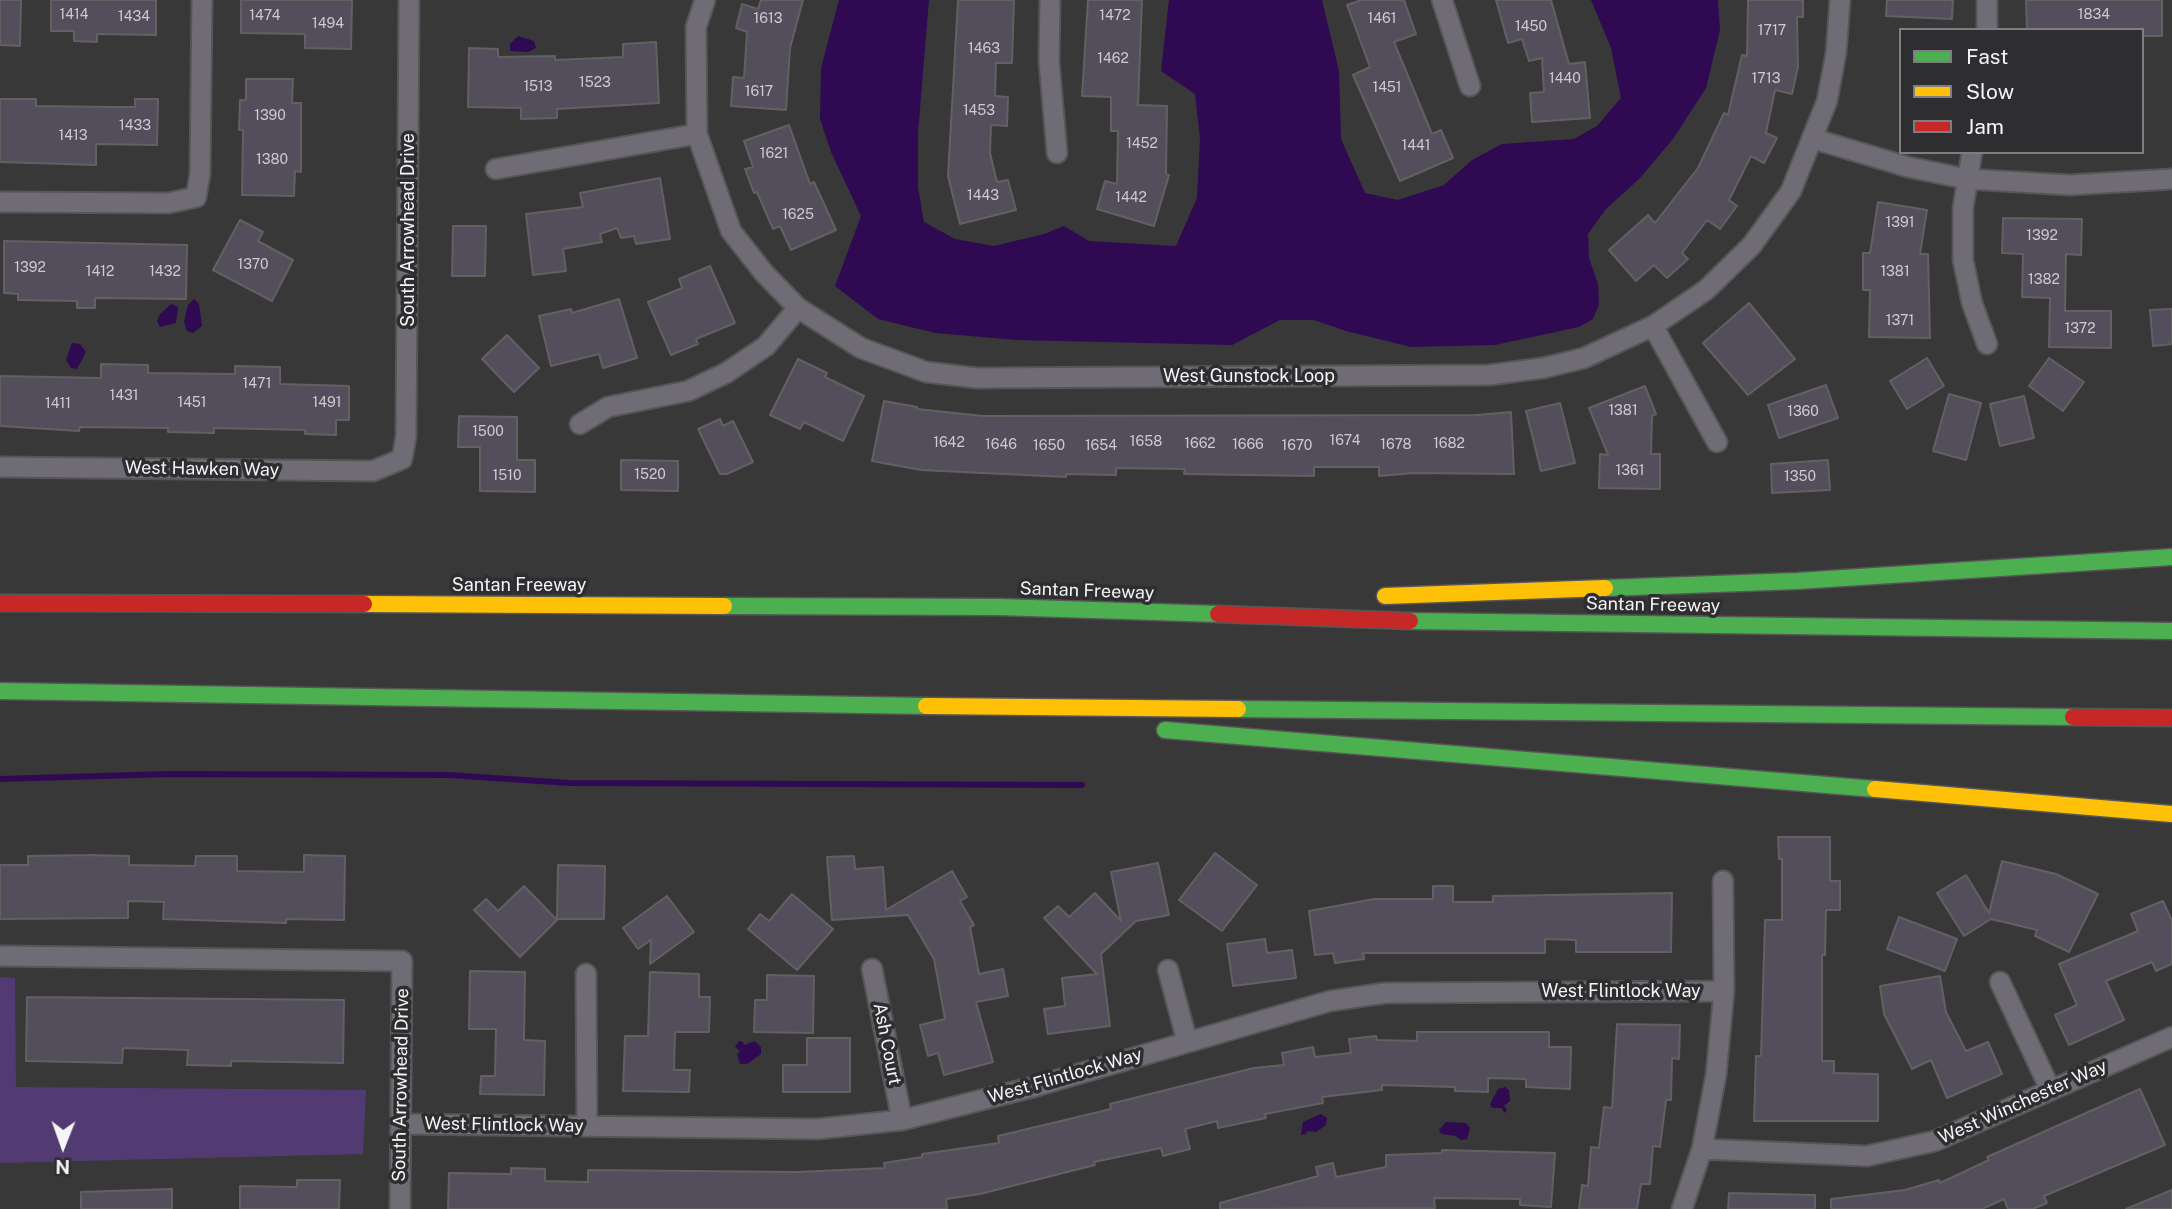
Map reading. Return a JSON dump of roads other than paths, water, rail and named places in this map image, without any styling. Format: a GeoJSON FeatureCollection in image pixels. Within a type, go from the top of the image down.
{"type":"FeatureCollection","features":[{"type":"Feature","properties":{"kind":"highway"},"geometry":{"type":"LineString","coordinates":[[1368,597],[1797,581],[2172,557]]}},
{"type":"Feature","properties":{"kind":"highway"},"geometry":{"type":"LineString","coordinates":[[999,607],[1272,600]]}},
{"type":"Feature","properties":{"kind":"highway","name":"Santan Freeway"},"geometry":{"type":"LineString","coordinates":[[0,603],[999,607],[1419,621],[2172,631]]}},
{"type":"Feature","properties":{"kind":"highway"},"geometry":{"type":"LineString","coordinates":[[0,691],[910,706],[2172,718]]}},
{"type":"Feature","properties":{"kind":"highway"},"geometry":{"type":"LineString","coordinates":[[910,706],[1111,725]]}},
{"type":"Feature","properties":{"kind":"highway"},"geometry":{"type":"LineString","coordinates":[[1151,729],[2172,814]]}},
{"type":"Feature","properties":{"kind":"street"},"geometry":{"type":"LineString","coordinates":[[0,202],[169,203],[196,197],[200,174],[202,0]]}},
{"type":"Feature","properties":{"kind":"street","name":"South Arrowhead Drive"},"geometry":{"type":"LineString","coordinates":[[402,459],[406,436],[409,0]]}},
{"type":"Feature","properties":{"kind":"street","name":"West Gunstock Loop"},"geometry":{"type":"LineString","coordinates":[[705,0],[696,27],[697,134],[731,230],[764,273],[798,308],[861,348],[926,372],[977,378],[1489,375],[1543,368],[1584,358],[1653,326],[1706,290],[1752,245],[1791,191],[1827,101],[1836,53],[1840,0]]}},
{"type":"Feature","properties":{"kind":"street"},"geometry":{"type":"LineString","coordinates":[[1050,0],[1049,61],[1057,153]]}},
{"type":"Feature","properties":{"kind":"street"},"geometry":{"type":"LineString","coordinates":[[1442,0],[1470,86]]}},
{"type":"Feature","properties":{"kind":"street"},"geometry":{"type":"LineString","coordinates":[[1987,0],[1987,28]]}},
{"type":"Feature","properties":{"kind":"street"},"geometry":{"type":"LineString","coordinates":[[496,169],[697,134]]}},
{"type":"Feature","properties":{"kind":"street"},"geometry":{"type":"LineString","coordinates":[[1814,139],[1908,167],[1967,179],[2070,185],[2172,179]]}},
{"type":"Feature","properties":{"kind":"street"},"geometry":{"type":"LineString","coordinates":[[1972,154],[1963,208],[1964,260],[1972,303],[1987,344]]}},
{"type":"Feature","properties":{"kind":"street"},"geometry":{"type":"LineString","coordinates":[[580,424],[608,407],[688,391],[726,373],[766,346],[798,308]]}},
{"type":"Feature","properties":{"kind":"street"},"geometry":{"type":"LineString","coordinates":[[1653,326],[1717,442]]}},
{"type":"Feature","properties":{"kind":"street","name":"West Hawken Way"},"geometry":{"type":"LineString","coordinates":[[0,467],[373,471],[402,459]]}},
{"type":"Feature","properties":{"kind":"street"},"geometry":{"type":"LineString","coordinates":[[1682,1209],[1702,1149],[1716,1075],[1724,991],[1723,881]]}},
{"type":"Feature","properties":{"kind":"street","name":"South Arrowhead Drive"},"geometry":{"type":"LineString","coordinates":[[0,956],[402,961],[400,1209]]}},
{"type":"Feature","properties":{"kind":"street","name":"Ash Court"},"geometry":{"type":"LineString","coordinates":[[872,969],[902,1119]]}},
{"type":"Feature","properties":{"kind":"street"},"geometry":{"type":"LineString","coordinates":[[1168,970],[1187,1041]]}},
{"type":"Feature","properties":{"kind":"street"},"geometry":{"type":"LineString","coordinates":[[586,974],[587,1126]]}},
{"type":"Feature","properties":{"kind":"street"},"geometry":{"type":"LineString","coordinates":[[2000,982],[2050,1089]]}},
{"type":"Feature","properties":{"kind":"street","name":"West Flintlock Way"},"geometry":{"type":"LineString","coordinates":[[401,1124],[817,1129],[902,1119],[1033,1087],[1330,1001],[1385,993],[1724,991]]}},
{"type":"Feature","properties":{"kind":"street","name":"West Winchester Way"},"geometry":{"type":"LineString","coordinates":[[1702,1149],[1867,1156],[1935,1141],[2050,1089],[2170,1045]]}},
{"type":"Feature","properties":{"kind":"waterway"},"geometry":{"type":"LineString","coordinates":[[0,779],[169,774],[449,775],[569,783],[1082,785]]}}]}
